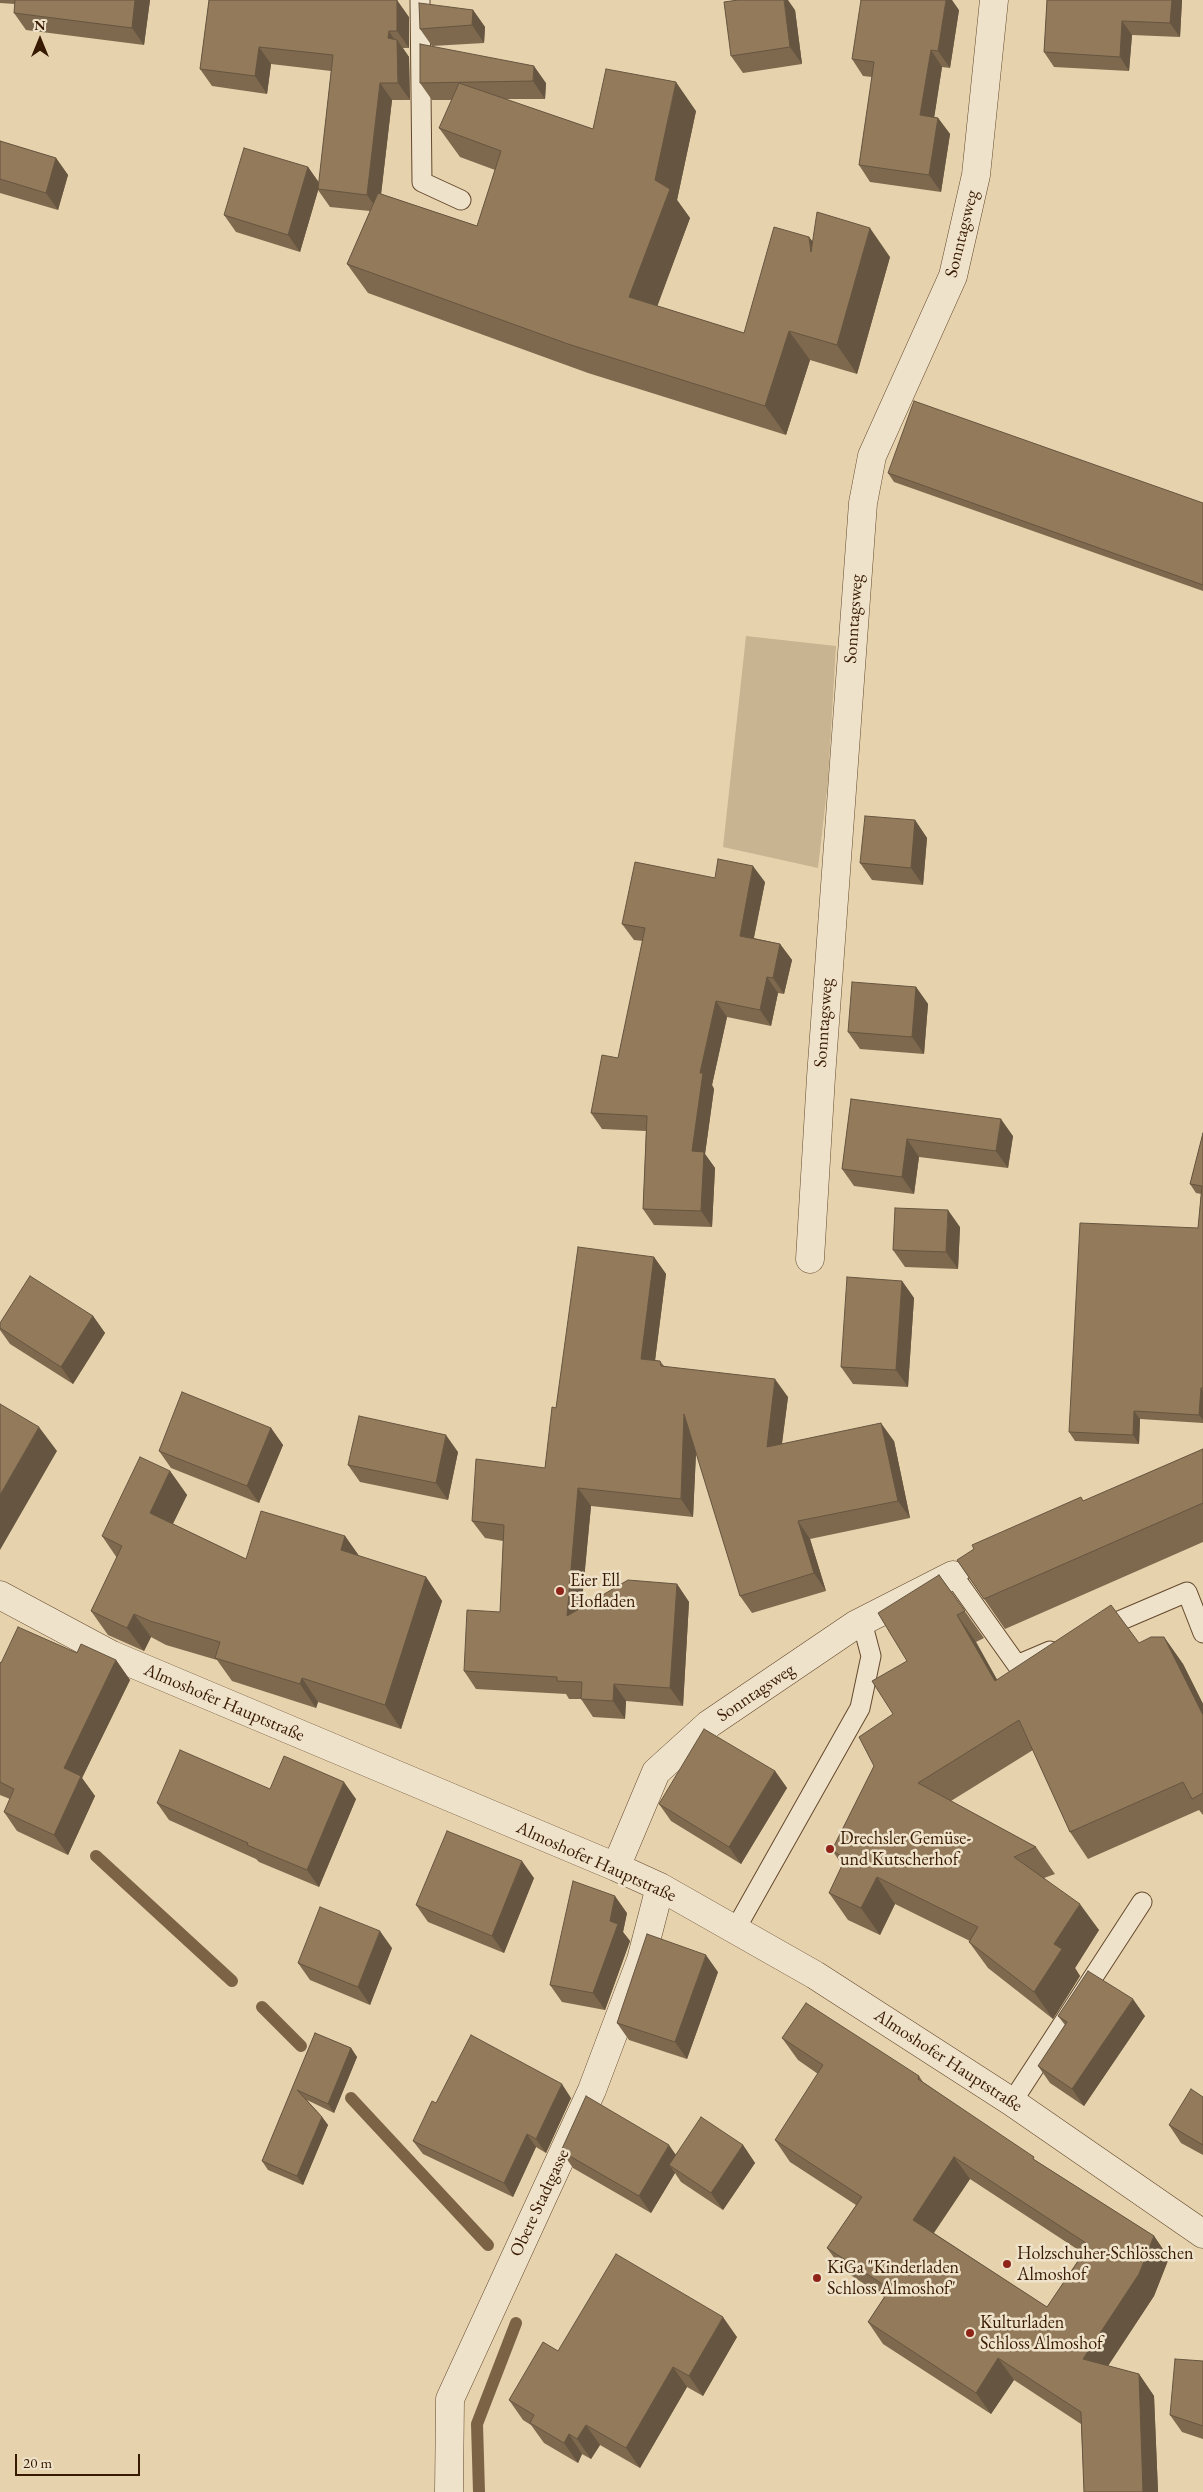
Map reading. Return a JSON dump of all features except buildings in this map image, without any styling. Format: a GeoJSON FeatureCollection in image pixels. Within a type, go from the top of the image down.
{"type":"FeatureCollection","features":[{"type":"Feature","properties":{"kind":"street","name":"Sonntagsweg"},"geometry":{"type":"LineString","coordinates":[[810,1259],[820,1077],[862,503],[872,456],[953,276],[976,175],[994,0]]}},
{"type":"Feature","properties":{"kind":"street","name":"Sonntagsweg"},"geometry":{"type":"LineString","coordinates":[[616,1866],[656,1772],[709,1724],[862,1622],[953,1575]]}},
{"type":"Feature","properties":{"kind":"street","name":"Almoshofer Hauptstraße"},"geometry":{"type":"LineString","coordinates":[[0,1595],[112,1655],[616,1866],[660,1887],[815,1975],[1012,2102],[1203,2234]]}},
{"type":"Feature","properties":{"kind":"street","name":"Obere Stadtgasse"},"geometry":{"type":"LineString","coordinates":[[449,2492],[450,2399],[592,2090],[641,1960],[660,1887]]}},
{"type":"Feature","properties":{"kind":"lane"},"geometry":{"type":"LineString","coordinates":[[420,0],[422,182],[461,200]]}},
{"type":"Feature","properties":{"kind":"lane"},"geometry":{"type":"LineString","coordinates":[[979,1562],[953,1575],[1017,1665],[1187,1592],[1203,1633]]}},
{"type":"Feature","properties":{"kind":"lane"},"geometry":{"type":"LineString","coordinates":[[735,1930],[860,1708],[871,1656],[862,1622]]}},
{"type":"Feature","properties":{"kind":"lane"},"geometry":{"type":"LineString","coordinates":[[1012,2102],[1142,1902]]}},
{"type":"Feature","properties":{"kind":"shaded area"},"geometry":{"type":"Polygon","coordinates":[[[746,636],[836,646],[828,781],[818,868],[723,847],[746,636]]]}},
{"type":"Feature","properties":{"kind":"waterway"},"geometry":{"type":"LineString","coordinates":[[96,1856],[232,1981]]}},
{"type":"Feature","properties":{"kind":"waterway"},"geometry":{"type":"LineString","coordinates":[[262,2007],[301,2046]]}},
{"type":"Feature","properties":{"kind":"waterway"},"geometry":{"type":"LineString","coordinates":[[351,2098],[488,2245]]}},
{"type":"Feature","properties":{"kind":"waterway"},"geometry":{"type":"LineString","coordinates":[[479,2492],[477,2424],[516,2323]]}},
{"type":"Feature","properties":{"kind":"place","name":"Eier Ell Hofladen"},"geometry":{"type":"Point","coordinates":[560,1591]}},
{"type":"Feature","properties":{"kind":"place","name":"Drechsler Gemüse- und Kutscherhof"},"geometry":{"type":"Point","coordinates":[830,1849]}},
{"type":"Feature","properties":{"kind":"place","name":"Holzschuher-Schlösschen Almoshof"},"geometry":{"type":"Point","coordinates":[1007,2264]}},
{"type":"Feature","properties":{"kind":"place","name":"KiGa \"Kinderladen Schloss Almoshof\""},"geometry":{"type":"Point","coordinates":[817,2278]}},
{"type":"Feature","properties":{"kind":"place","name":"Kulturladen Schloss Almoshof"},"geometry":{"type":"Point","coordinates":[970,2333]}}]}
